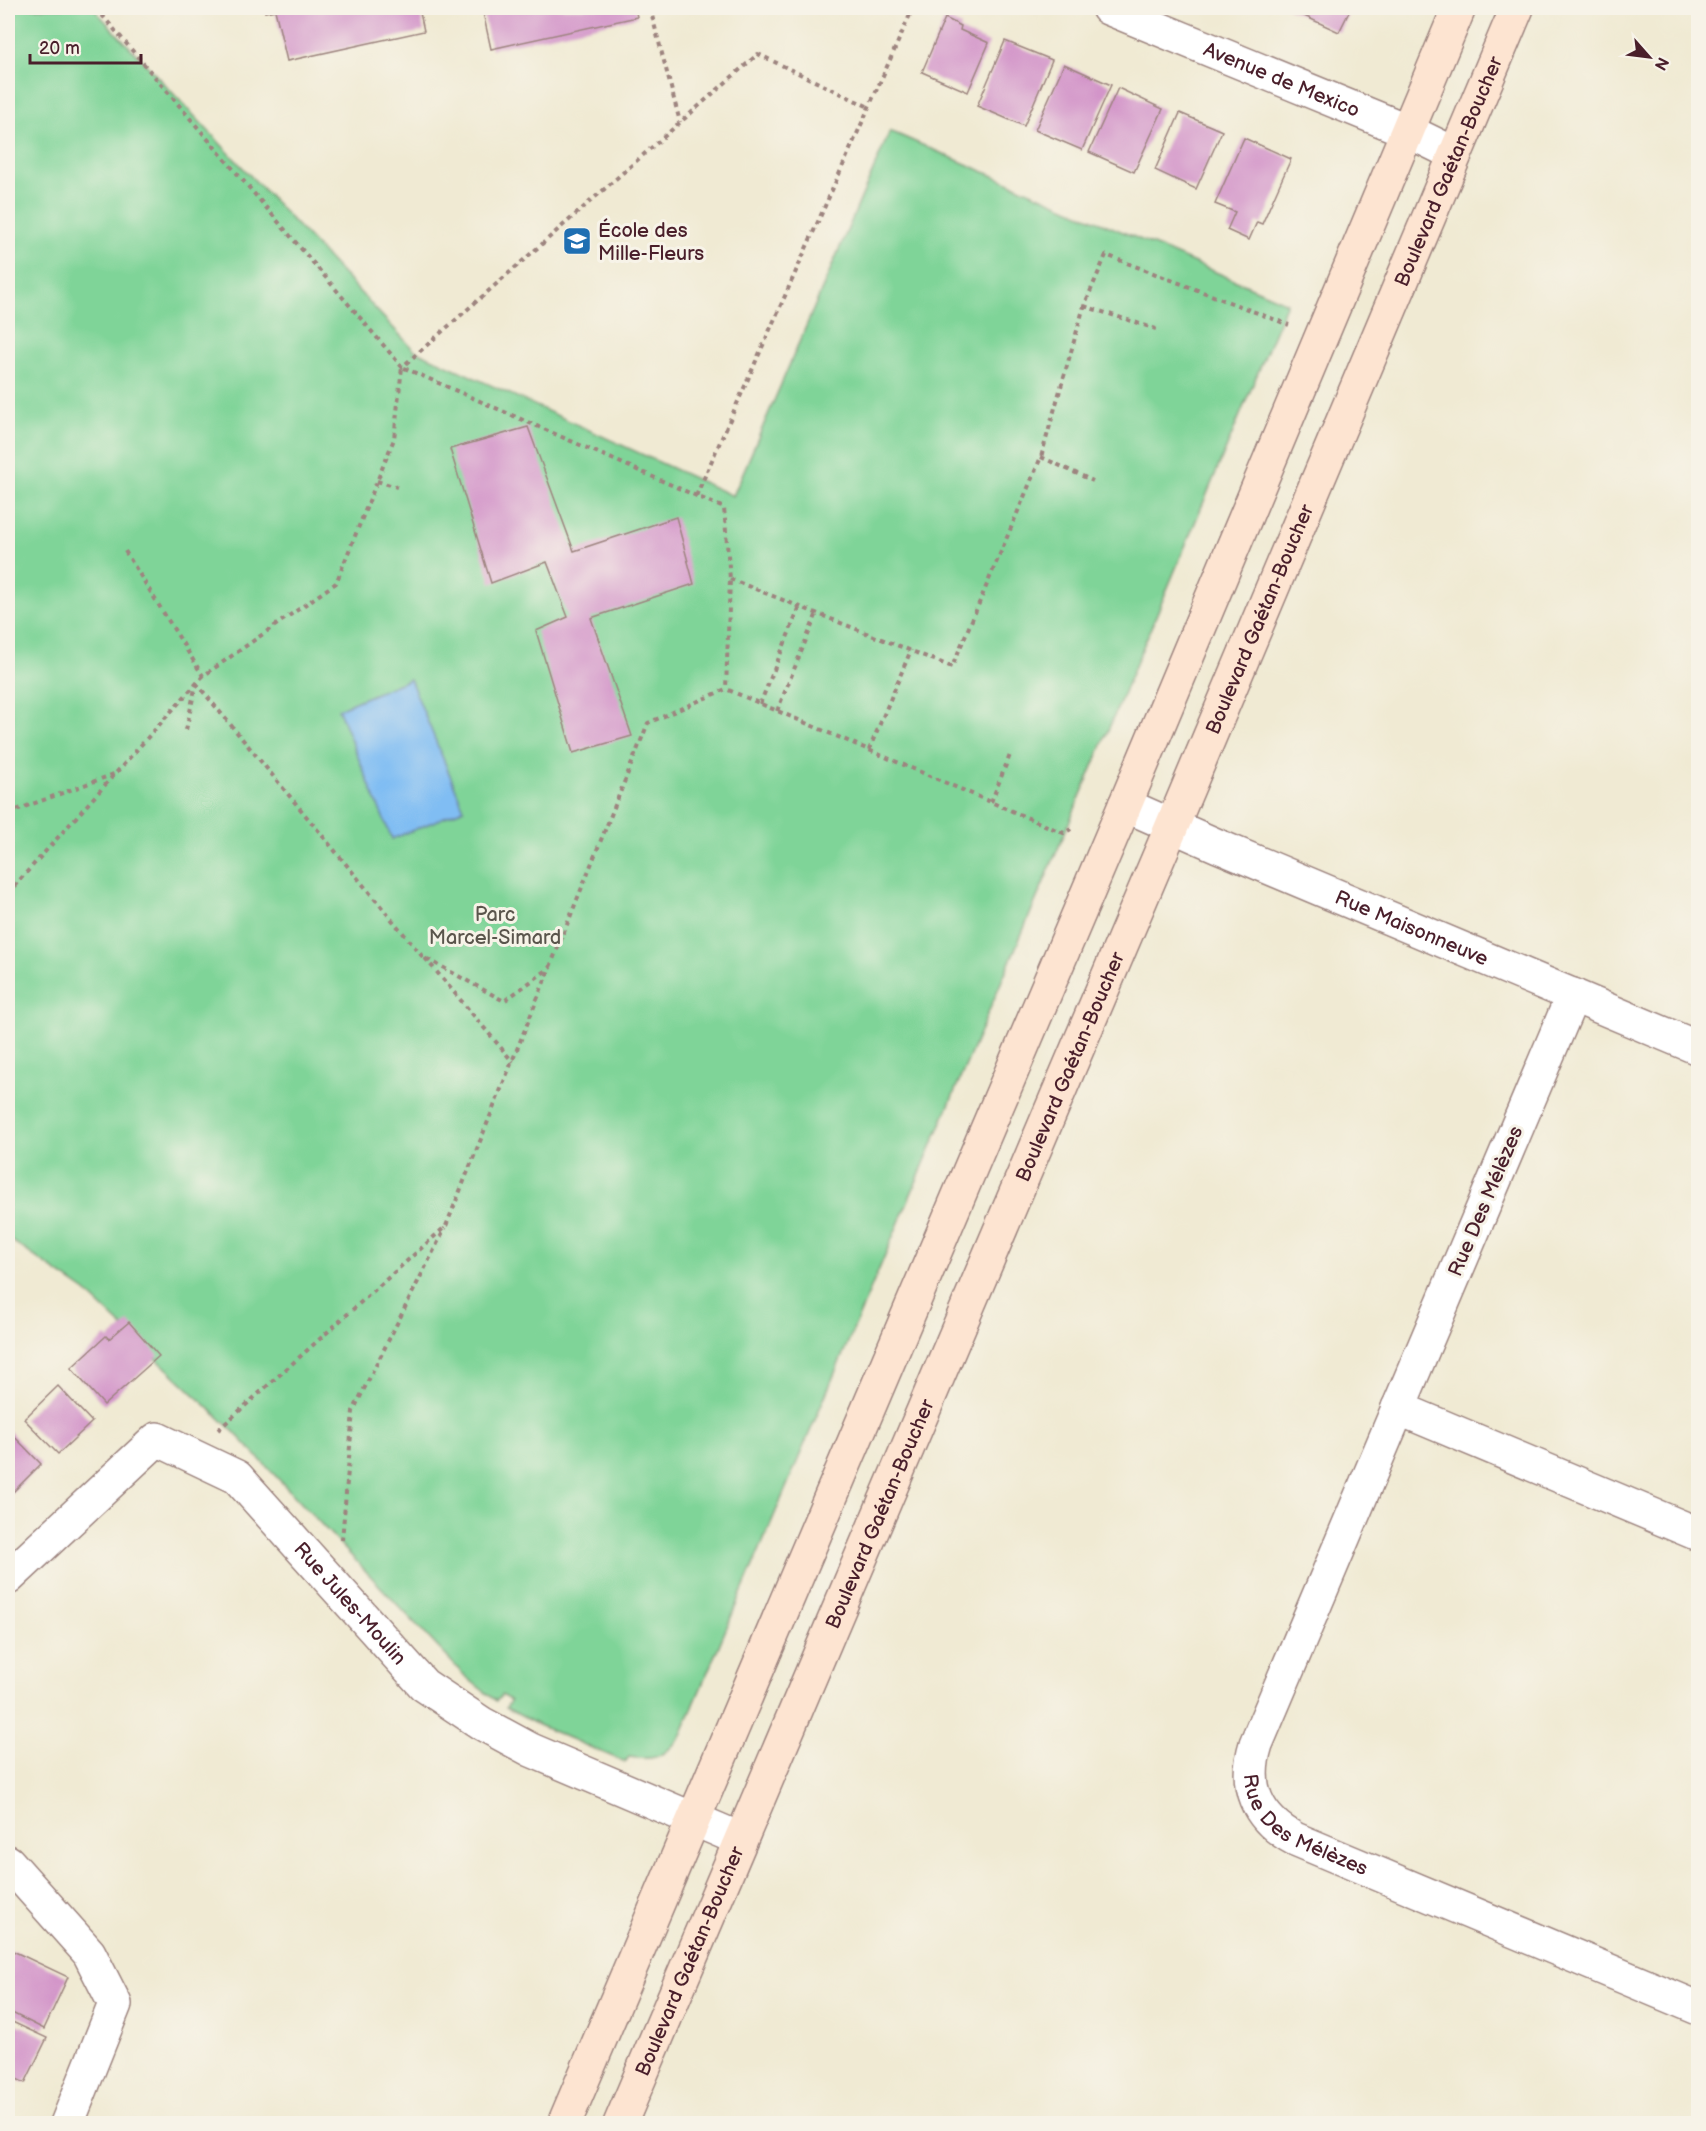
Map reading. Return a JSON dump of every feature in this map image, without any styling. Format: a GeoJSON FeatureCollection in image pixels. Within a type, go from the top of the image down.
{"type":"FeatureCollection","features":[{"type":"Feature","properties":{"kind":"street","name":"Avenue de Mexico"},"geometry":{"type":"LineString","coordinates":[[1107,8],[1408,131],[1455,154]]}},
{"type":"Feature","properties":{"kind":"street"},"geometry":{"type":"LineString","coordinates":[[564,2124],[1125,805],[1459,8]]}},
{"type":"Feature","properties":{"kind":"street","name":"Boulevard Gaétan-Boucher"},"geometry":{"type":"LineString","coordinates":[[620,2124],[1517,8]]}},
{"type":"Feature","properties":{"kind":"street","name":"Rue Maisonneuve"},"geometry":{"type":"LineString","coordinates":[[1125,805],[1698,1048]]}},
{"type":"Feature","properties":{"kind":"street","name":"Rue Des Mélèzes"},"geometry":{"type":"LineString","coordinates":[[1573,995],[1256,1744],[1252,1756],[1253,1794],[1258,1806],[1274,1826],[1295,1839],[1698,2008]]}},
{"type":"Feature","properties":{"kind":"street"},"geometry":{"type":"LineString","coordinates":[[1398,1408],[1698,1534]]}},
{"type":"Feature","properties":{"kind":"street","name":"Rue Jules-Moulin"},"geometry":{"type":"LineString","coordinates":[[8,1578],[157,1439],[237,1477],[424,1684],[481,1723],[531,1749],[740,1839]]}},
{"type":"Feature","properties":{"kind":"street"},"geometry":{"type":"LineString","coordinates":[[8,1862],[89,1953],[115,2004],[67,2124]]}},
{"type":"Feature","properties":{"kind":"path"},"geometry":{"type":"LineString","coordinates":[[96,8],[402,367],[724,508],[730,579],[726,689]]}},
{"type":"Feature","properties":{"kind":"path"},"geometry":{"type":"LineString","coordinates":[[650,8],[680,122]]}},
{"type":"Feature","properties":{"kind":"path"},"geometry":{"type":"LineString","coordinates":[[696,496],[913,8]]}},
{"type":"Feature","properties":{"kind":"path"},"geometry":{"type":"LineString","coordinates":[[8,893],[203,676],[336,583],[394,439],[402,367],[758,54],[869,106]]}},
{"type":"Feature","properties":{"kind":"path"},"geometry":{"type":"LineString","coordinates":[[730,579],[952,667],[1041,457],[1084,306],[1106,255],[1321,337]]}},
{"type":"Feature","properties":{"kind":"path"},"geometry":{"type":"LineString","coordinates":[[1084,306],[1156,329]]}},
{"type":"Feature","properties":{"kind":"path"},"geometry":{"type":"LineString","coordinates":[[1041,457],[1093,481]]}},
{"type":"Feature","properties":{"kind":"path"},"geometry":{"type":"LineString","coordinates":[[377,481],[397,487]]}},
{"type":"Feature","properties":{"kind":"path"},"geometry":{"type":"LineString","coordinates":[[124,551],[203,676]]}},
{"type":"Feature","properties":{"kind":"path"},"geometry":{"type":"LineString","coordinates":[[760,704],[800,606]]}},
{"type":"Feature","properties":{"kind":"path"},"geometry":{"type":"LineString","coordinates":[[777,711],[817,613]]}},
{"type":"Feature","properties":{"kind":"path"},"geometry":{"type":"LineString","coordinates":[[869,750],[911,650]]}},
{"type":"Feature","properties":{"kind":"path"},"geometry":{"type":"LineString","coordinates":[[186,730],[196,683]]}},
{"type":"Feature","properties":{"kind":"path"},"geometry":{"type":"LineString","coordinates":[[196,683],[513,1062]]}},
{"type":"Feature","properties":{"kind":"path"},"geometry":{"type":"LineString","coordinates":[[338,1589],[353,1411],[446,1226],[648,723],[726,689],[1064,833],[1071,829]]}},
{"type":"Feature","properties":{"kind":"path"},"geometry":{"type":"LineString","coordinates":[[991,802],[1010,755]]}},
{"type":"Feature","properties":{"kind":"path"},"geometry":{"type":"LineString","coordinates":[[8,813],[115,773]]}},
{"type":"Feature","properties":{"kind":"path"},"geometry":{"type":"LineString","coordinates":[[422,956],[504,1000],[552,966]]}},
{"type":"Feature","properties":{"kind":"path"},"geometry":{"type":"LineString","coordinates":[[191,1455],[446,1226]]}},
{"type":"Feature","properties":{"kind":"green space","name":"Parc Marcel-Simard"},"geometry":{"type":"Polygon","coordinates":[[[8,8],[93,8],[414,350],[733,496],[890,131],[1287,303],[1091,771],[680,1737],[669,1749],[658,1756],[629,1757],[625,1762],[538,1725],[506,1708],[510,1701],[502,1695],[496,1701],[466,1677],[233,1431],[86,1292],[8,1238],[8,8]]]}},
{"type":"Feature","properties":{"kind":"water"},"geometry":{"type":"Polygon","coordinates":[[[410,679],[464,809],[392,839],[338,709],[410,679]]]}},
{"type":"Feature","properties":{"kind":"building"},"geometry":{"type":"Polygon","coordinates":[[[264,8],[419,8],[424,31],[287,61],[275,10],[265,12],[264,8]]]}},
{"type":"Feature","properties":{"kind":"building"},"geometry":{"type":"Polygon","coordinates":[[[482,8],[635,8],[637,17],[491,49],[482,8]]]}},
{"type":"Feature","properties":{"kind":"building"},"geometry":{"type":"Polygon","coordinates":[[[1287,8],[1351,8],[1339,32],[1287,8]]]}},
{"type":"Feature","properties":{"kind":"building"},"geometry":{"type":"Polygon","coordinates":[[[945,18],[961,26],[960,30],[989,43],[968,92],[922,72],[945,18]]]}},
{"type":"Feature","properties":{"kind":"building"},"geometry":{"type":"Polygon","coordinates":[[[1005,41],[1052,60],[1024,126],[977,106],[1005,41]]]}},
{"type":"Feature","properties":{"kind":"building"},"geometry":{"type":"Polygon","coordinates":[[[1064,64],[1111,85],[1082,150],[1035,130],[1064,64]]]}},
{"type":"Feature","properties":{"kind":"building"},"geometry":{"type":"Polygon","coordinates":[[[1118,88],[1163,109],[1134,172],[1089,152],[1118,88]]]}},
{"type":"Feature","properties":{"kind":"building"},"geometry":{"type":"Polygon","coordinates":[[[1180,113],[1222,131],[1196,189],[1155,170],[1180,113]]]}},
{"type":"Feature","properties":{"kind":"building"},"geometry":{"type":"Polygon","coordinates":[[[1244,138],[1291,159],[1262,224],[1257,222],[1249,240],[1227,230],[1235,212],[1215,204],[1244,138]]]}},
{"type":"Feature","properties":{"kind":"building"},"geometry":{"type":"Polygon","coordinates":[[[528,427],[574,551],[676,517],[694,584],[591,618],[632,736],[573,753],[536,631],[568,617],[547,562],[491,583],[450,449],[528,427]]]}},
{"type":"Feature","properties":{"kind":"building"},"geometry":{"type":"Polygon","coordinates":[[[129,1322],[159,1356],[104,1405],[71,1368],[106,1336],[109,1339],[129,1322]]]}},
{"type":"Feature","properties":{"kind":"building"},"geometry":{"type":"Polygon","coordinates":[[[58,1386],[92,1422],[58,1454],[24,1419],[58,1386]]]}},
{"type":"Feature","properties":{"kind":"building"},"geometry":{"type":"Polygon","coordinates":[[[8,1430],[41,1464],[8,1497],[8,1430]]]}},
{"type":"Feature","properties":{"kind":"building"},"geometry":{"type":"Polygon","coordinates":[[[13,1951],[68,1977],[44,2029],[8,2011],[8,1962],[13,1951]]]}},
{"type":"Feature","properties":{"kind":"building"},"geometry":{"type":"Polygon","coordinates":[[[8,2020],[47,2038],[25,2083],[8,2075],[8,2020]]]}},
{"type":"Feature","properties":{"kind":"place","name":"École des Mille-Fleurs"},"geometry":{"type":"Point","coordinates":[577,241]}}]}
